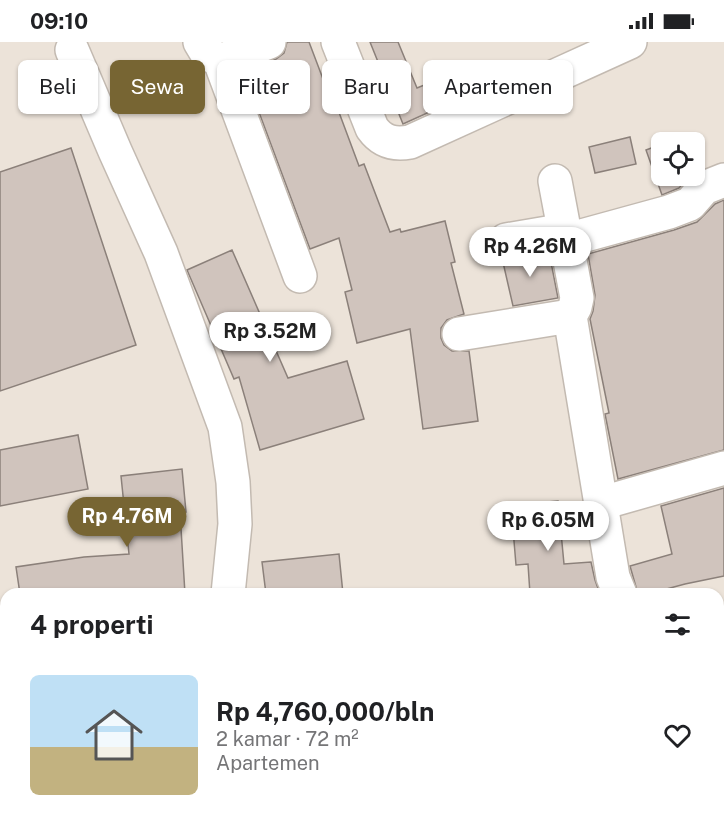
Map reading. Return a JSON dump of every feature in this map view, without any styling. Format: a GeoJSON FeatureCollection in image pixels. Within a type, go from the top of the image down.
{"type":"FeatureCollection","features":[{"type":"Feature","properties":{"kind":"street"},"geometry":{"type":"LineString","coordinates":[[269,42],[210,51],[300,276]]}},
{"type":"Feature","properties":{"kind":"street"},"geometry":{"type":"LineString","coordinates":[[338,42],[372,128],[379,137],[398,144],[410,142],[630,42]]}},
{"type":"Feature","properties":{"kind":"street"},"geometry":{"type":"LineString","coordinates":[[72,50],[161,253],[225,427],[235,524],[229,588]]}},
{"type":"Feature","properties":{"kind":"street"},"geometry":{"type":"LineString","coordinates":[[506,240],[566,235],[669,212],[690,204],[704,188],[724,180]]}},
{"type":"Feature","properties":{"kind":"street"},"geometry":{"type":"LineString","coordinates":[[555,181],[577,298],[570,316],[613,577],[618,588]]}},
{"type":"Feature","properties":{"kind":"street"},"geometry":{"type":"LineString","coordinates":[[459,334],[570,316]]}},
{"type":"Feature","properties":{"kind":"street"},"geometry":{"type":"LineString","coordinates":[[602,503],[724,468]]}},
{"type":"Feature","properties":{"kind":"building"},"geometry":{"type":"Polygon","coordinates":[[[287,42],[309,42],[322,76],[322,114],[340,114],[359,166],[364,164],[390,232],[400,229],[401,232],[445,221],[455,262],[451,263],[464,314],[447,320],[441,328],[441,338],[444,345],[452,351],[469,351],[478,421],[423,429],[410,329],[357,343],[345,292],[352,290],[339,238],[310,249],[260,114],[310,114],[310,60],[274,60],[284,53],[287,42]]]}},
{"type":"Feature","properties":{"kind":"building"},"geometry":{"type":"Polygon","coordinates":[[[370,42],[398,42],[405,60],[377,60],[370,42]]]}},
{"type":"Feature","properties":{"kind":"building"},"geometry":{"type":"Polygon","coordinates":[[[411,73],[417,88],[423,86],[423,114],[425,114],[403,124],[399,114],[411,114],[411,73]]]}},
{"type":"Feature","properties":{"kind":"building"},"geometry":{"type":"Polygon","coordinates":[[[630,137],[636,164],[595,173],[589,147],[630,137]]]}},
{"type":"Feature","properties":{"kind":"building"},"geometry":{"type":"Polygon","coordinates":[[[71,148],[136,345],[0,391],[0,172],[71,148]]]}},
{"type":"Feature","properties":{"kind":"building"},"geometry":{"type":"Polygon","coordinates":[[[651,148],[651,164],[646,150],[651,148]]]}},
{"type":"Feature","properties":{"kind":"building"},"geometry":{"type":"Polygon","coordinates":[[[659,186],[681,186],[679,188],[662,195],[659,186]]]}},
{"type":"Feature","properties":{"kind":"building"},"geometry":{"type":"Polygon","coordinates":[[[724,200],[724,450],[618,479],[605,414],[609,413],[590,319],[595,295],[588,254],[697,222],[715,204],[724,200]]]}},
{"type":"Feature","properties":{"kind":"building"},"geometry":{"type":"Polygon","coordinates":[[[232,250],[288,378],[347,361],[364,419],[260,450],[239,377],[234,379],[187,270],[232,250]]]}},
{"type":"Feature","properties":{"kind":"building"},"geometry":{"type":"Polygon","coordinates":[[[549,252],[558,298],[513,306],[502,258],[549,252]]]}},
{"type":"Feature","properties":{"kind":"building"},"geometry":{"type":"Polygon","coordinates":[[[78,435],[88,489],[0,506],[0,450],[78,435]]]}},
{"type":"Feature","properties":{"kind":"building"},"geometry":{"type":"Polygon","coordinates":[[[182,469],[186,512],[180,512],[185,588],[19,588],[16,567],[84,557],[129,554],[121,476],[182,469]]]}},
{"type":"Feature","properties":{"kind":"building"},"geometry":{"type":"Polygon","coordinates":[[[724,488],[724,576],[670,588],[636,588],[630,566],[672,554],[661,506],[724,488]]]}},
{"type":"Feature","properties":{"kind":"building"},"geometry":{"type":"Polygon","coordinates":[[[558,501],[564,564],[591,562],[598,588],[530,588],[528,564],[516,565],[511,505],[558,501]]]}},
{"type":"Feature","properties":{"kind":"building"},"geometry":{"type":"Polygon","coordinates":[[[339,554],[342,588],[265,588],[262,562],[339,554]]]}}]}
